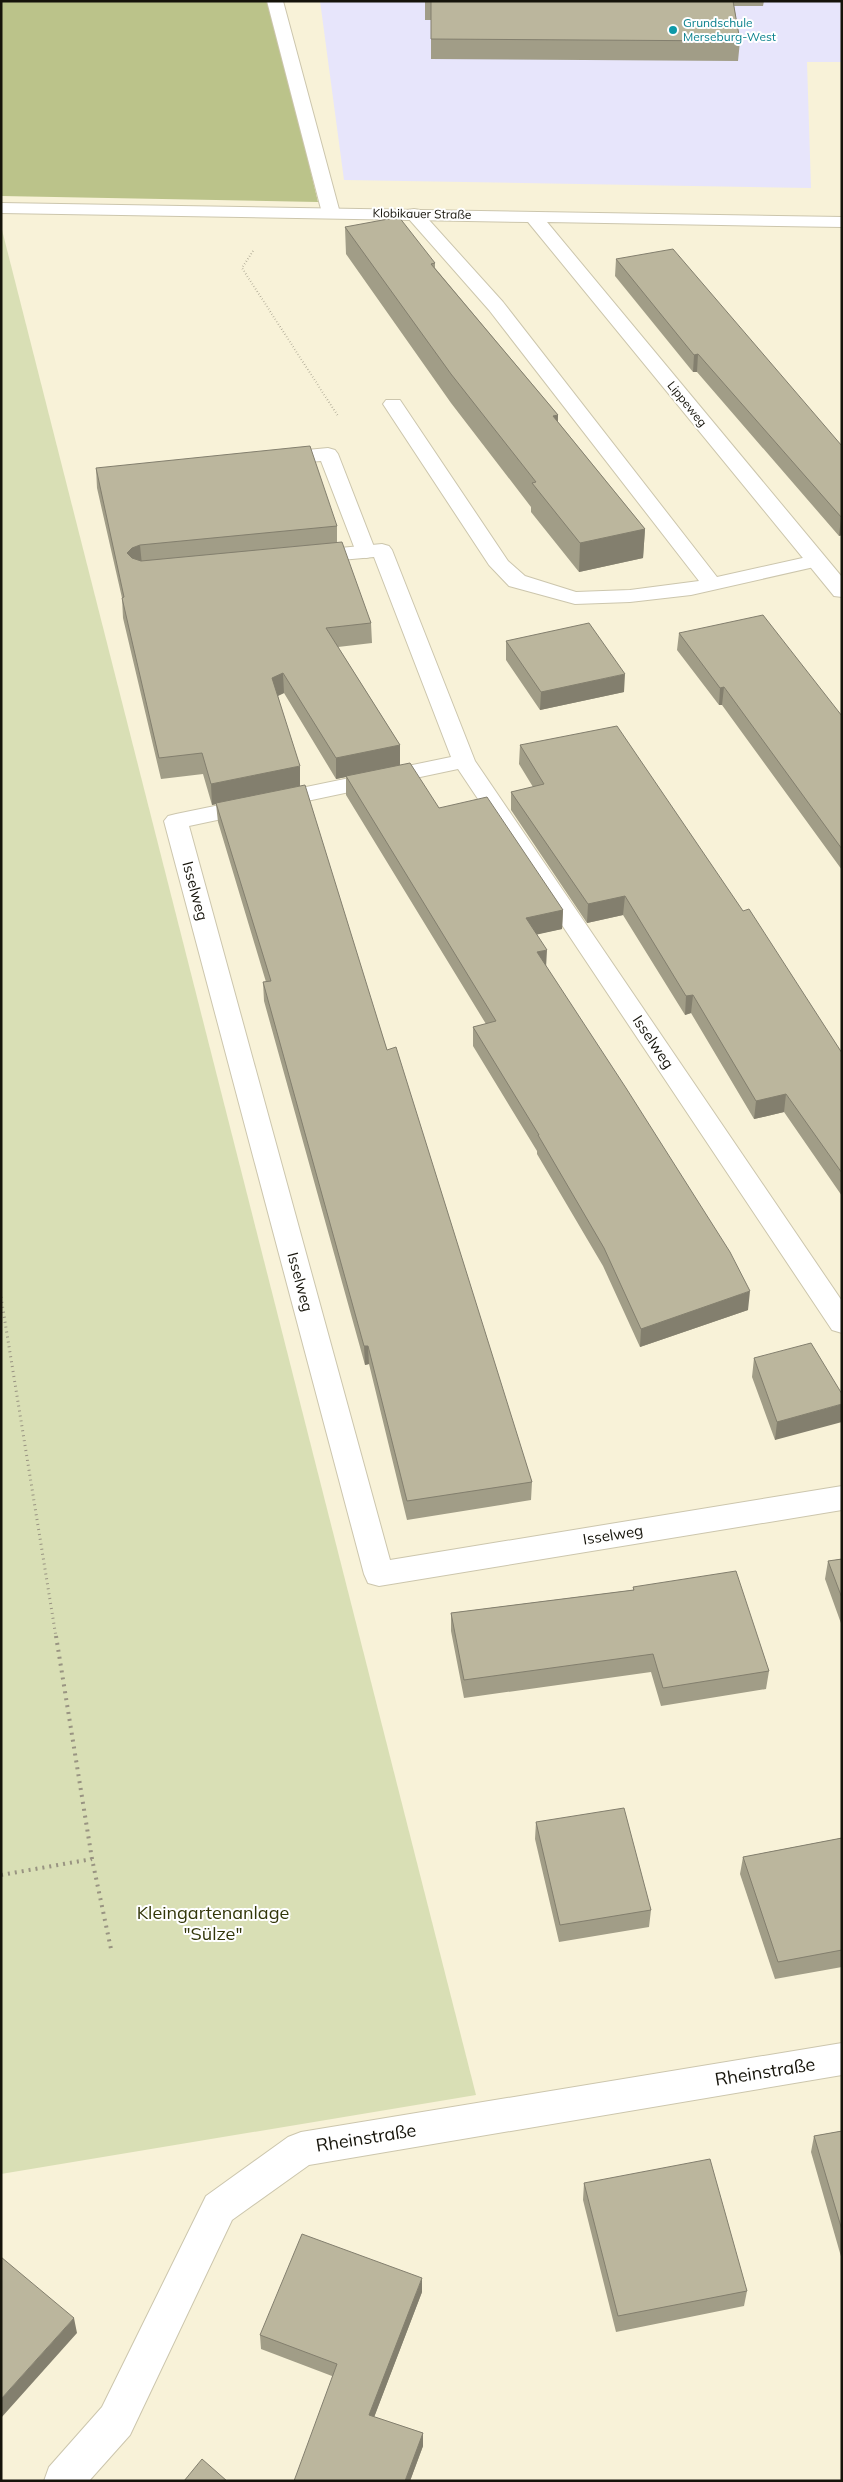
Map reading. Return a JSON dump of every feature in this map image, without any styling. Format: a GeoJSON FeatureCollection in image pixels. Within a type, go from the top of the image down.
{"type":"FeatureCollection","features":[{"type":"Feature","properties":{"kind":"street"},"geometry":{"type":"LineString","coordinates":[[275,1],[331,213]]}},
{"type":"Feature","properties":{"kind":"street","name":"Klobikauer Straße"},"geometry":{"type":"LineString","coordinates":[[1,208],[842,222]]}},
{"type":"Feature","properties":{"kind":"street"},"geometry":{"type":"LineString","coordinates":[[414,214],[496,306],[712,584]]}},
{"type":"Feature","properties":{"kind":"street","name":"Lippeweg"},"geometry":{"type":"LineString","coordinates":[[532,216],[842,591]]}},
{"type":"Feature","properties":{"kind":"street"},"geometry":{"type":"LineString","coordinates":[[393,404],[500,565],[517,581],[574,598],[630,596],[712,584],[816,561]]}},
{"type":"Feature","properties":{"kind":"street"},"geometry":{"type":"LineString","coordinates":[[254,461],[328,454],[366,552]]}},
{"type":"Feature","properties":{"kind":"street","name":"Isselweg"},"geometry":{"type":"LineString","coordinates":[[288,559],[382,550],[464,761],[842,1324]]}},
{"type":"Feature","properties":{"kind":"street","name":"Isselweg"},"geometry":{"type":"LineString","coordinates":[[464,761],[176,821],[379,1574],[842,1498]]}},
{"type":"Feature","properties":{"kind":"street","name":"Rheinstraße"},"geometry":{"type":"LineString","coordinates":[[63,2481],[116,2421],[219,2208],[302,2149],[842,2059]]}},
{"type":"Feature","properties":{"kind":"path"},"geometry":{"type":"LineString","coordinates":[[277,213],[242,268],[340,419]]}},
{"type":"Feature","properties":{"kind":"path"},"geometry":{"type":"LineString","coordinates":[[1,1298],[92,1859],[110,1950]]}},
{"type":"Feature","properties":{"kind":"path"},"geometry":{"type":"LineString","coordinates":[[1,1875],[92,1859]]}},
{"type":"Feature","properties":{"kind":"shaded area"},"geometry":{"type":"Polygon","coordinates":[[[320,1],[842,1],[842,62],[807,62],[811,188],[344,180],[320,1]]]}},
{"type":"Feature","properties":{"kind":"green space"},"geometry":{"type":"Polygon","coordinates":[[[1,1],[270,1],[318,202],[1,196],[1,1]]]}},
{"type":"Feature","properties":{"kind":"green space","name":"Kleingartenanlage \"Sülze\""},"geometry":{"type":"Polygon","coordinates":[[[1,226],[476,2095],[1,2174],[1,226]]]}},
{"type":"Feature","properties":{"kind":"building"},"geometry":{"type":"Polygon","coordinates":[[[431,1],[733,1],[740,41],[431,39],[431,1]]]}},
{"type":"Feature","properties":{"kind":"building"},"geometry":{"type":"Polygon","coordinates":[[[399,217],[435,263],[431,264],[558,415],[553,416],[645,529],[580,543],[532,483],[536,482],[451,374],[345,227],[399,217]]]}},
{"type":"Feature","properties":{"kind":"building"},"geometry":{"type":"Polygon","coordinates":[[[673,249],[842,446],[842,518],[698,354],[694,355],[616,259],[673,249]]]}},
{"type":"Feature","properties":{"kind":"building"},"geometry":{"type":"Polygon","coordinates":[[[310,446],[337,526],[140,545],[132,548],[127,553],[132,558],[141,561],[342,542],[371,623],[326,628],[400,745],[336,758],[283,673],[272,678],[300,766],[211,784],[202,753],[159,758],[122,598],[124,597],[96,468],[310,446]]]}},
{"type":"Feature","properties":{"kind":"building"},"geometry":{"type":"Polygon","coordinates":[[[763,615],[842,716],[842,849],[724,687],[720,688],[679,633],[763,615]]]}},
{"type":"Feature","properties":{"kind":"building"},"geometry":{"type":"Polygon","coordinates":[[[589,623],[625,674],[541,692],[506,641],[589,623]]]}},
{"type":"Feature","properties":{"kind":"building"},"geometry":{"type":"Polygon","coordinates":[[[617,726],[743,911],[749,909],[842,1053],[842,1173],[786,1094],[756,1101],[693,995],[686,996],[625,896],[588,904],[511,792],[544,784],[520,745],[617,726]]]}},
{"type":"Feature","properties":{"kind":"building"},"geometry":{"type":"Polygon","coordinates":[[[410,763],[439,808],[487,797],[563,910],[526,918],[547,950],[537,952],[730,1252],[750,1291],[641,1329],[604,1248],[539,1135],[473,1027],[496,1021],[346,776],[410,763]]]}},
{"type":"Feature","properties":{"kind":"building"},"geometry":{"type":"Polygon","coordinates":[[[305,785],[387,1050],[396,1047],[532,1482],[407,1501],[368,1346],[364,1346],[263,982],[271,981],[216,803],[305,785]]]}},
{"type":"Feature","properties":{"kind":"building"},"geometry":{"type":"Polygon","coordinates":[[[811,1343],[842,1394],[842,1404],[777,1422],[754,1358],[811,1343]]]}},
{"type":"Feature","properties":{"kind":"building"},"geometry":{"type":"Polygon","coordinates":[[[842,1559],[842,1598],[828,1561],[842,1559]]]}},
{"type":"Feature","properties":{"kind":"building"},"geometry":{"type":"Polygon","coordinates":[[[736,1571],[769,1671],[663,1688],[653,1654],[464,1680],[451,1613],[634,1590],[633,1587],[736,1571]]]}},
{"type":"Feature","properties":{"kind":"building"},"geometry":{"type":"Polygon","coordinates":[[[624,1808],[651,1910],[560,1925],[536,1822],[624,1808]]]}},
{"type":"Feature","properties":{"kind":"building"},"geometry":{"type":"Polygon","coordinates":[[[842,1838],[842,1950],[778,1962],[743,1857],[842,1838]]]}},
{"type":"Feature","properties":{"kind":"building"},"geometry":{"type":"Polygon","coordinates":[[[842,2131],[842,2230],[814,2136],[842,2131]]]}},
{"type":"Feature","properties":{"kind":"building"},"geometry":{"type":"Polygon","coordinates":[[[710,2159],[747,2291],[618,2316],[584,2183],[710,2159]]]}},
{"type":"Feature","properties":{"kind":"building"},"geometry":{"type":"Polygon","coordinates":[[[302,2234],[422,2278],[369,2415],[423,2433],[405,2481],[294,2481],[337,2364],[260,2335],[302,2234]]]}},
{"type":"Feature","properties":{"kind":"building"},"geometry":{"type":"Polygon","coordinates":[[[1,2257],[74,2318],[1,2399],[1,2257]]]}},
{"type":"Feature","properties":{"kind":"building"},"geometry":{"type":"Polygon","coordinates":[[[202,2459],[227,2481],[184,2481],[202,2459]]]}},
{"type":"Feature","properties":{"kind":"place","name":"Grundschule Merseburg-West"},"geometry":{"type":"Point","coordinates":[673,30]}}]}
